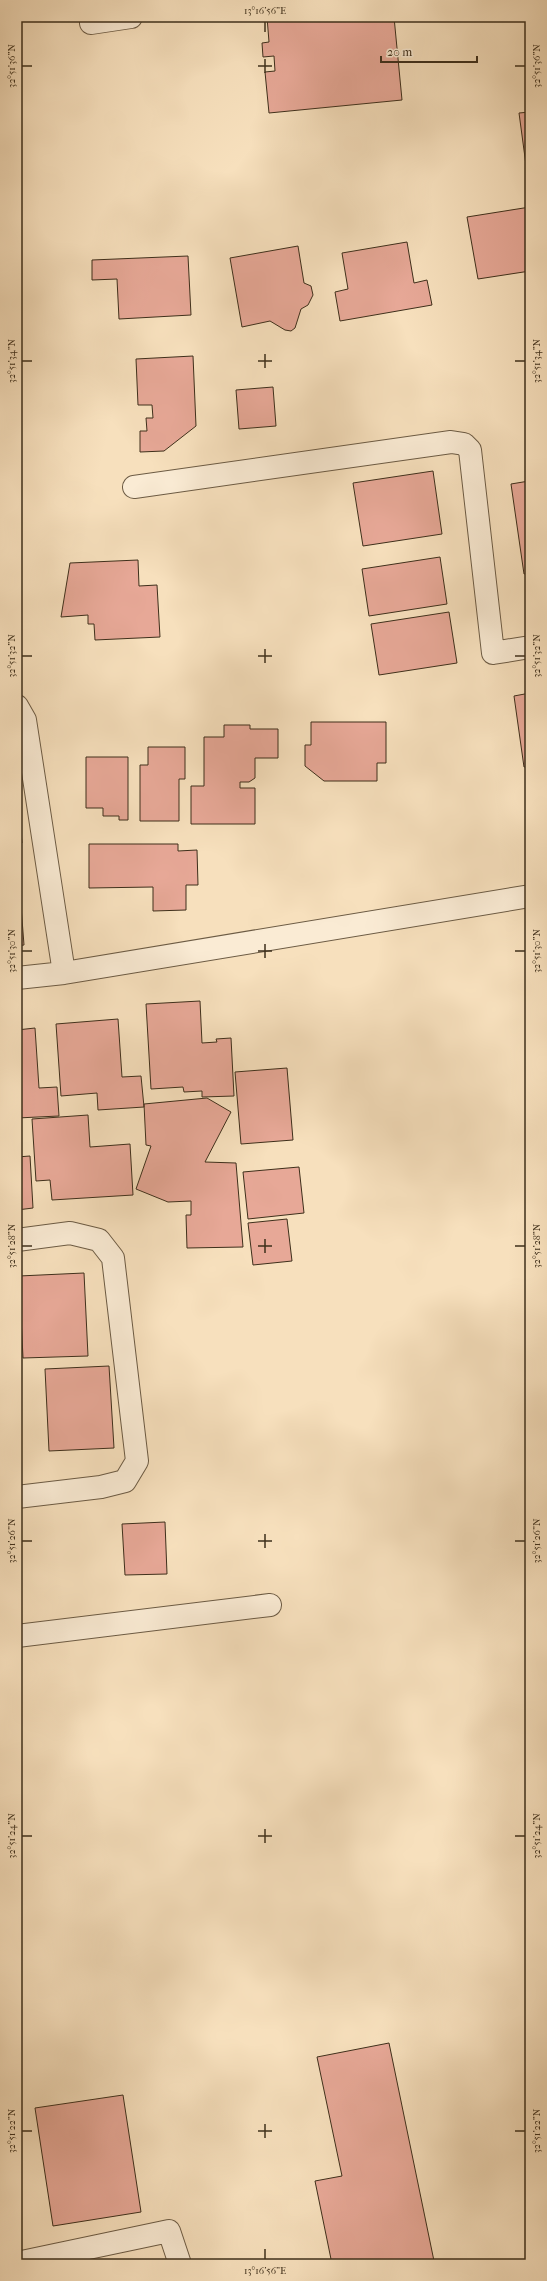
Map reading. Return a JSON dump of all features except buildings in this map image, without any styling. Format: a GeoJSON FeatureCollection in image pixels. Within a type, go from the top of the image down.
{"type":"FeatureCollection","features":[{"type":"Feature","properties":{"kind":"street"},"geometry":{"type":"LineString","coordinates":[[91,23],[131,17]]}},
{"type":"Feature","properties":{"kind":"street"},"geometry":{"type":"LineString","coordinates":[[134,487],[451,442],[464,444],[470,450],[493,653],[530,647]]}},
{"type":"Feature","properties":{"kind":"street"},"geometry":{"type":"LineString","coordinates":[[17,706],[25,720],[64,973]]}},
{"type":"Feature","properties":{"kind":"street"},"geometry":{"type":"LineString","coordinates":[[17,978],[64,973],[530,896]]}},
{"type":"Feature","properties":{"kind":"street"},"geometry":{"type":"LineString","coordinates":[[17,1240],[70,1233],[99,1240],[113,1258],[137,1461],[125,1481],[101,1487],[17,1497]]}},
{"type":"Feature","properties":{"kind":"street"},"geometry":{"type":"LineString","coordinates":[[17,1636],[270,1604]]}},
{"type":"Feature","properties":{"kind":"street"},"geometry":{"type":"LineString","coordinates":[[17,2263],[169,2231],[180,2264]]}}]}
